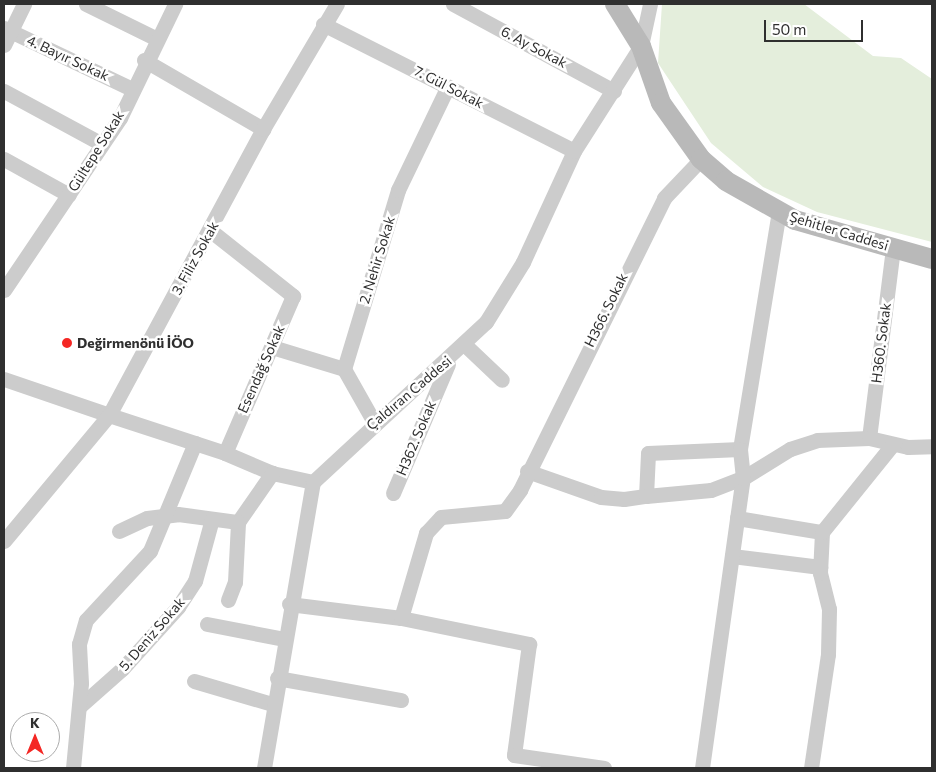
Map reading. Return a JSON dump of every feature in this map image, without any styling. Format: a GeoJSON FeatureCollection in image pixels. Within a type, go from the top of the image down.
{"type":"FeatureCollection","features":[{"type":"Feature","properties":{"kind":"street"},"geometry":{"type":"LineString","coordinates":[[6,35],[24,4]]}},
{"type":"Feature","properties":{"kind":"street"},"geometry":{"type":"LineString","coordinates":[[86,4],[155,38]]}},
{"type":"Feature","properties":{"kind":"street","name":"Gültepe Sokak"},"geometry":{"type":"LineString","coordinates":[[4,290],[102,144],[132,89],[155,38],[175,4]]}},
{"type":"Feature","properties":{"kind":"street","name":"3. Filiz Sokak"},"geometry":{"type":"LineString","coordinates":[[4,541],[109,415],[211,231],[263,129],[323,24],[337,4]]}},
{"type":"Feature","properties":{"kind":"street","name":"6. Ay Sokak"},"geometry":{"type":"LineString","coordinates":[[453,4],[614,91]]}},
{"type":"Feature","properties":{"kind":"street","name":"Şehitler Caddesi"},"geometry":{"type":"LineString","coordinates":[[615,4],[642,46],[661,103],[701,159],[726,181],[779,211],[932,259]]}},
{"type":"Feature","properties":{"kind":"street"},"geometry":{"type":"LineString","coordinates":[[642,46],[650,4]]}},
{"type":"Feature","properties":{"kind":"street","name":"7. Gül Sokak"},"geometry":{"type":"LineString","coordinates":[[323,24],[448,86],[574,152]]}},
{"type":"Feature","properties":{"kind":"street","name":"4. Bayır Sokak"},"geometry":{"type":"LineString","coordinates":[[6,35],[132,89]]}},
{"type":"Feature","properties":{"kind":"street","name":"Çaldıran Caddesi"},"geometry":{"type":"LineString","coordinates":[[313,482],[374,422],[452,356],[486,322],[523,262],[574,152],[642,46]]}},
{"type":"Feature","properties":{"kind":"street"},"geometry":{"type":"LineString","coordinates":[[144,60],[263,129]]}},
{"type":"Feature","properties":{"kind":"street","name":"2. Nehir Sokak"},"geometry":{"type":"LineString","coordinates":[[344,369],[398,190],[448,86]]}},
{"type":"Feature","properties":{"kind":"street"},"geometry":{"type":"LineString","coordinates":[[4,91],[102,144]]}},
{"type":"Feature","properties":{"kind":"street"},"geometry":{"type":"LineString","coordinates":[[4,159],[69,195]]}},
{"type":"Feature","properties":{"kind":"street","name":"H366. Sokak"},"geometry":{"type":"LineString","coordinates":[[401,618],[426,533],[440,517],[505,511],[664,198],[701,159]]}},
{"type":"Feature","properties":{"kind":"street"},"geometry":{"type":"LineString","coordinates":[[702,768],[743,478],[740,449],[779,211]]}},
{"type":"Feature","properties":{"kind":"street","name":"Esendağ Sokak"},"geometry":{"type":"LineString","coordinates":[[211,231],[293,296],[224,453]]}},
{"type":"Feature","properties":{"kind":"street","name":"H360. Sokak"},"geometry":{"type":"LineString","coordinates":[[869,438],[893,247]]}},
{"type":"Feature","properties":{"kind":"street"},"geometry":{"type":"LineString","coordinates":[[464,344],[502,380]]}},
{"type":"Feature","properties":{"kind":"street"},"geometry":{"type":"LineString","coordinates":[[272,347],[344,369],[374,422]]}},
{"type":"Feature","properties":{"kind":"street","name":"H362. Sokak"},"geometry":{"type":"LineString","coordinates":[[393,493],[452,356]]}},
{"type":"Feature","properties":{"kind":"street"},"geometry":{"type":"LineString","coordinates":[[4,378],[224,453],[272,473],[313,482],[289,604],[272,704],[264,768]]}},
{"type":"Feature","properties":{"kind":"street"},"geometry":{"type":"LineString","coordinates":[[527,471],[601,497],[646,496],[711,490],[743,478],[790,448],[817,440],[869,438],[893,444],[932,446]]}},
{"type":"Feature","properties":{"kind":"street"},"geometry":{"type":"LineString","coordinates":[[73,768],[79,707],[79,644],[86,620],[150,551],[167,516],[195,443]]}},
{"type":"Feature","properties":{"kind":"street"},"geometry":{"type":"LineString","coordinates":[[811,768],[828,654],[829,609],[820,567],[822,532],[893,444]]}},
{"type":"Feature","properties":{"kind":"street"},"geometry":{"type":"LineString","coordinates":[[646,496],[648,453],[740,449]]}},
{"type":"Feature","properties":{"kind":"street"},"geometry":{"type":"LineString","coordinates":[[228,600],[235,582],[238,522],[272,473]]}},
{"type":"Feature","properties":{"kind":"street"},"geometry":{"type":"LineString","coordinates":[[119,531],[147,518],[167,516],[238,522]]}},
{"type":"Feature","properties":{"kind":"street"},"geometry":{"type":"LineString","coordinates":[[738,518],[822,532]]}},
{"type":"Feature","properties":{"kind":"street","name":"5. Deniz Sokak"},"geometry":{"type":"LineString","coordinates":[[79,707],[122,669],[178,607],[195,581],[212,519]]}},
{"type":"Feature","properties":{"kind":"street"},"geometry":{"type":"LineString","coordinates":[[732,556],[820,567]]}},
{"type":"Feature","properties":{"kind":"street"},"geometry":{"type":"LineString","coordinates":[[289,604],[401,618],[529,644],[513,762],[604,768]]}},
{"type":"Feature","properties":{"kind":"street"},"geometry":{"type":"LineString","coordinates":[[207,624],[284,639]]}},
{"type":"Feature","properties":{"kind":"street"},"geometry":{"type":"LineString","coordinates":[[277,678],[401,700]]}},
{"type":"Feature","properties":{"kind":"street"},"geometry":{"type":"LineString","coordinates":[[194,681],[272,704]]}},
{"type":"Feature","properties":{"kind":"green space"},"geometry":{"type":"Polygon","coordinates":[[[662,4],[804,4],[873,56],[901,58],[932,79],[932,242],[817,212],[763,187],[711,143],[658,63],[662,4]]]}},
{"type":"Feature","properties":{"kind":"place","name":"Değirmenönü İÖO"},"geometry":{"type":"Point","coordinates":[67,343]}}]}
